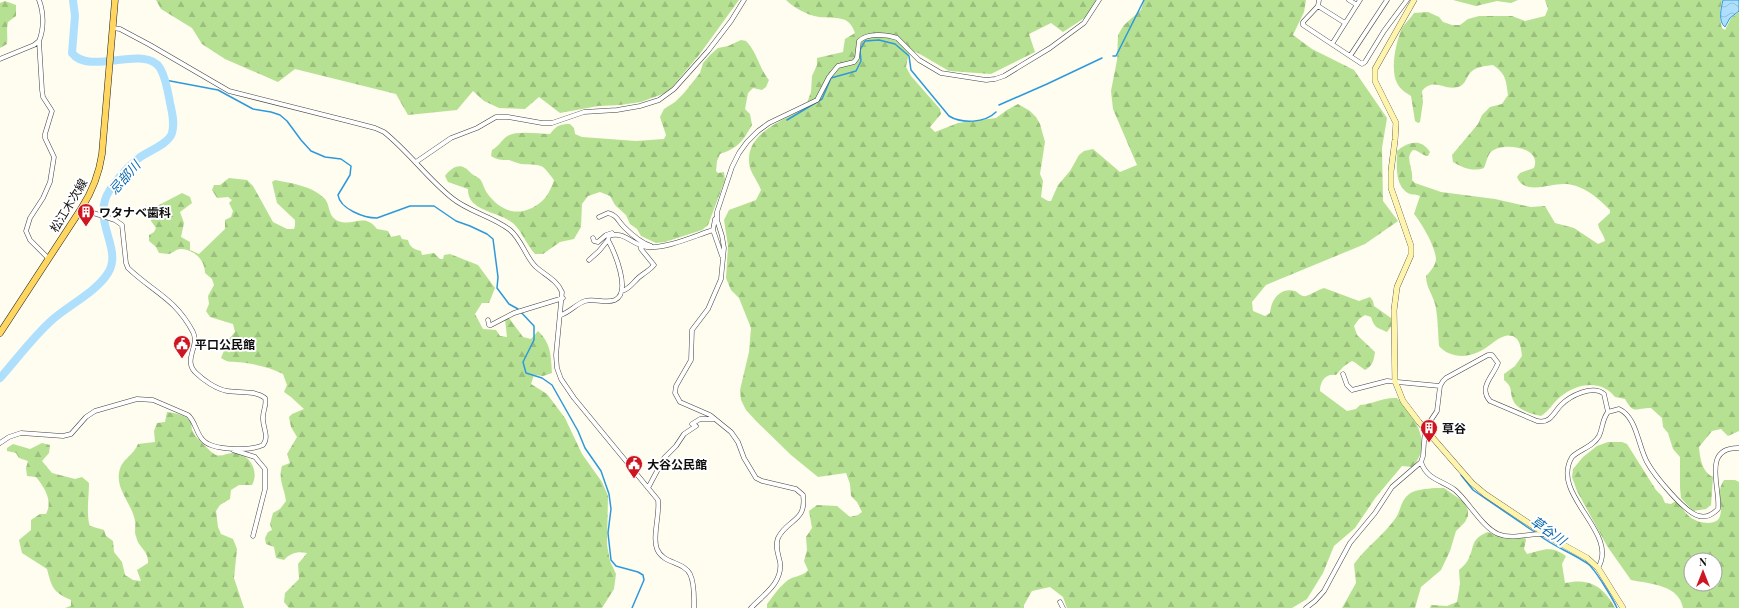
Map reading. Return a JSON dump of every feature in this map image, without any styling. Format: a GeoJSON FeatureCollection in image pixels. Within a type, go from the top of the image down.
{"type":"FeatureCollection","features":[{"type":"Feature","properties":{"kind":"main road","name":"松江木次線"},"geometry":{"type":"LineString","coordinates":[[0,333],[81,209],[93,188],[101,160],[115,0]]}},
{"type":"Feature","properties":{"kind":"main road"},"geometry":{"type":"LineString","coordinates":[[1414,0],[1375,69],[1375,81],[1396,123],[1391,171],[1391,188],[1412,246],[1411,255],[1397,287],[1395,299],[1395,381],[1404,401],[1425,429],[1467,478],[1485,494],[1540,534],[1587,558],[1598,568],[1623,608]]}},
{"type":"Feature","properties":{"kind":"street"},"geometry":{"type":"LineString","coordinates":[[39,0],[42,15],[42,34],[39,41],[43,98],[52,111],[45,129],[45,138],[53,153],[54,161],[48,189],[30,218],[26,231],[30,240],[48,258]]}},
{"type":"Feature","properties":{"kind":"street"},"geometry":{"type":"LineString","coordinates":[[416,162],[451,138],[477,128],[496,117],[514,117],[542,123],[552,123],[584,112],[628,108],[659,100],[674,89],[708,51],[731,21],[744,0]]}},
{"type":"Feature","properties":{"kind":"street"},"geometry":{"type":"LineString","coordinates":[[723,259],[713,230],[715,215],[732,167],[747,142],[769,123],[817,100],[829,77],[836,68],[854,62],[857,58],[859,42],[863,38],[880,36],[894,37],[919,60],[941,73],[986,80],[995,79],[1004,76],[1050,48],[1084,23],[1099,0]]}},
{"type":"Feature","properties":{"kind":"street"},"geometry":{"type":"LineString","coordinates":[[1319,0],[1318,6],[1302,25],[1364,64],[1384,31],[1406,0]]}},
{"type":"Feature","properties":{"kind":"street"},"geometry":{"type":"LineString","coordinates":[[1349,0],[1357,5]]}},
{"type":"Feature","properties":{"kind":"street"},"geometry":{"type":"LineString","coordinates":[[1332,44],[1360,0]]}},
{"type":"Feature","properties":{"kind":"street"},"geometry":{"type":"LineString","coordinates":[[1350,56],[1387,0]]}},
{"type":"Feature","properties":{"kind":"street"},"geometry":{"type":"LineString","coordinates":[[1318,6],[1345,23]]}},
{"type":"Feature","properties":{"kind":"street"},"geometry":{"type":"LineString","coordinates":[[113,28],[150,45],[229,91],[375,128],[390,137],[451,197],[461,204],[497,221],[511,232],[519,240],[535,266],[558,284],[562,292],[563,298],[556,356],[557,368],[561,379],[574,398],[658,500],[659,507],[656,548],[660,555],[682,566],[690,574],[692,580],[694,608]]}},
{"type":"Feature","properties":{"kind":"street"},"geometry":{"type":"LineString","coordinates":[[0,59],[34,45],[39,41]]}},
{"type":"Feature","properties":{"kind":"street"},"geometry":{"type":"LineString","coordinates":[[0,443],[21,433],[63,436],[72,434],[86,417],[95,411],[143,399],[154,400],[188,415],[203,440],[213,446],[255,448],[263,445],[265,442],[266,435],[263,417],[266,404],[265,398],[250,392],[220,389],[194,371],[190,355],[195,345],[195,338],[188,323],[175,305],[128,268],[126,263],[122,225],[100,215],[81,209]]}},
{"type":"Feature","properties":{"kind":"street"},"geometry":{"type":"LineString","coordinates":[[717,212],[717,220],[724,248],[722,271],[716,294],[708,309],[692,330],[691,360],[676,386],[675,393],[680,402],[716,419],[735,436],[744,458],[756,478],[762,481],[796,489],[803,494],[803,508],[801,514],[782,532],[776,546],[780,567],[778,578],[768,592],[751,608]]}},
{"type":"Feature","properties":{"kind":"street"},"geometry":{"type":"LineString","coordinates":[[599,217],[608,213],[616,216],[623,226],[640,241],[655,247]]}},
{"type":"Feature","properties":{"kind":"street"},"geometry":{"type":"LineString","coordinates":[[593,238],[594,241],[598,242],[606,235],[612,233],[621,235],[641,246],[655,247],[713,230]]}},
{"type":"Feature","properties":{"kind":"street"},"geometry":{"type":"LineString","coordinates":[[589,260],[599,251],[608,240],[609,236],[616,234]]}},
{"type":"Feature","properties":{"kind":"street"},"geometry":{"type":"LineString","coordinates":[[608,240],[619,264],[622,291]]}},
{"type":"Feature","properties":{"kind":"street"},"geometry":{"type":"LineString","coordinates":[[561,315],[571,311],[579,304],[586,301],[615,300],[622,291],[626,290],[641,275],[650,270],[654,265],[641,250],[641,246]]}},
{"type":"Feature","properties":{"kind":"street"},"geometry":{"type":"LineString","coordinates":[[488,320],[488,325],[491,325],[506,315],[563,298]]}},
{"type":"Feature","properties":{"kind":"street"},"geometry":{"type":"LineString","coordinates":[[1306,608],[1324,591],[1350,543],[1375,513],[1392,487],[1421,462],[1423,456],[1425,429],[1437,411],[1440,386],[1446,378],[1488,355],[1494,358],[1498,363],[1485,388],[1486,396],[1490,401],[1537,421],[1544,421],[1550,418],[1561,404],[1572,397],[1597,390],[1604,394],[1608,412],[1604,419],[1600,435],[1592,445],[1572,457],[1568,471],[1570,487],[1589,519],[1603,549],[1603,562],[1598,568]]}},
{"type":"Feature","properties":{"kind":"street"},"geometry":{"type":"LineString","coordinates":[[1344,374],[1347,385],[1352,390],[1381,381],[1440,386]]}},
{"type":"Feature","properties":{"kind":"street"},"geometry":{"type":"LineString","coordinates":[[1608,412],[1619,409],[1627,414],[1642,452],[1658,480],[1685,507],[1698,516],[1707,516],[1718,509],[1715,478],[1717,462],[1721,455],[1728,450],[1739,448]]}},
{"type":"Feature","properties":{"kind":"street"},"geometry":{"type":"LineString","coordinates":[[648,488],[664,458],[676,446],[681,436],[696,426],[692,425],[700,419],[716,419]]}},
{"type":"Feature","properties":{"kind":"street"},"geometry":{"type":"LineString","coordinates":[[223,447],[251,455],[258,460],[265,469],[265,489],[253,536]]}},
{"type":"Feature","properties":{"kind":"street"},"geometry":{"type":"LineString","coordinates":[[1421,462],[1425,471],[1455,491],[1497,534],[1506,536],[1540,534]]}},
{"type":"Feature","properties":{"kind":"street"},"geometry":{"type":"LineString","coordinates":[[1060,602],[1063,608]]}},
{"type":"Feature","properties":{"kind":"green space"},"geometry":{"type":"Polygon","coordinates":[[[156,0],[739,0],[699,55],[668,92],[641,102],[598,106],[560,113],[539,97],[525,109],[499,108],[484,101],[473,91],[457,110],[408,115],[396,94],[295,69],[278,82],[225,59],[202,44],[192,28],[161,9],[156,0]]]}},
{"type":"Feature","properties":{"kind":"green space"},"geometry":{"type":"Polygon","coordinates":[[[786,0],[1096,0],[1086,17],[1063,32],[1051,23],[1029,34],[1035,52],[991,74],[949,71],[912,51],[908,57],[906,67],[911,76],[940,109],[941,114],[930,127],[935,132],[958,123],[996,118],[1018,104],[1030,111],[1036,117],[1040,124],[1045,142],[1040,174],[1043,181],[1041,197],[1051,201],[1058,185],[1070,171],[1079,155],[1084,151],[1093,149],[1120,172],[1137,165],[1113,109],[1111,91],[1117,60],[1118,35],[1124,25],[1141,10],[1144,0],[1306,0],[1304,12],[1293,35],[1312,49],[1354,70],[1387,118],[1382,148],[1383,201],[1398,221],[1365,244],[1266,285],[1252,302],[1253,311],[1265,316],[1270,313],[1274,299],[1281,293],[1290,290],[1304,296],[1324,288],[1359,301],[1370,297],[1374,306],[1391,318],[1392,325],[1387,332],[1377,327],[1371,317],[1365,315],[1359,319],[1354,326],[1357,335],[1375,352],[1373,362],[1365,370],[1352,361],[1344,366],[1336,375],[1329,375],[1326,377],[1322,381],[1320,391],[1347,411],[1356,409],[1360,405],[1397,398],[1404,405],[1415,422],[1420,431],[1422,440],[1418,458],[1412,467],[1402,466],[1376,497],[1355,528],[1334,546],[1323,573],[1307,599],[1292,608],[1067,608],[1063,597],[1050,587],[1032,591],[1024,605],[1024,608],[767,608],[767,604],[785,582],[804,574],[808,570],[804,561],[807,550],[806,537],[812,528],[809,511],[817,505],[837,506],[850,517],[858,515],[862,512],[857,502],[851,496],[850,484],[846,473],[818,477],[791,455],[757,422],[746,410],[741,400],[740,390],[749,352],[751,328],[739,298],[731,290],[726,278],[728,246],[724,220],[729,210],[756,200],[761,190],[750,168],[749,156],[752,146],[766,130],[805,108],[811,92],[812,76],[817,65],[817,58],[843,52],[845,39],[855,33],[849,23],[845,20],[810,15],[786,0]]]}},
{"type":"Feature","properties":{"kind":"green space"},"geometry":{"type":"Polygon","coordinates":[[[1453,0],[1518,0],[1511,3],[1497,1],[1476,6],[1453,0]]]}},
{"type":"Feature","properties":{"kind":"green space"},"geometry":{"type":"Polygon","coordinates":[[[1545,0],[1722,0],[1720,21],[1722,28],[1725,30],[1731,18],[1739,12],[1739,431],[1728,436],[1721,429],[1712,431],[1699,447],[1704,468],[1709,475],[1713,477],[1711,505],[1706,509],[1693,511],[1681,498],[1680,457],[1673,449],[1668,433],[1663,427],[1662,418],[1651,408],[1635,410],[1625,399],[1615,397],[1603,387],[1589,385],[1581,386],[1567,392],[1541,416],[1533,414],[1521,409],[1515,403],[1510,388],[1504,380],[1504,374],[1515,366],[1522,356],[1520,344],[1516,338],[1513,336],[1505,336],[1481,351],[1462,356],[1450,354],[1439,346],[1436,308],[1426,280],[1426,276],[1435,264],[1436,260],[1434,249],[1428,236],[1414,214],[1420,196],[1410,194],[1405,191],[1399,181],[1397,151],[1406,145],[1419,143],[1430,152],[1428,156],[1415,150],[1410,153],[1409,160],[1412,180],[1415,183],[1441,192],[1495,199],[1531,207],[1545,206],[1555,223],[1574,228],[1598,244],[1605,241],[1598,224],[1610,213],[1610,210],[1585,190],[1569,184],[1532,187],[1525,186],[1520,183],[1517,177],[1520,173],[1534,168],[1535,161],[1532,155],[1526,150],[1510,147],[1495,149],[1490,153],[1484,168],[1476,170],[1468,169],[1453,162],[1452,155],[1478,124],[1482,115],[1490,107],[1502,104],[1508,95],[1505,78],[1501,71],[1493,65],[1482,66],[1472,71],[1461,86],[1453,88],[1431,85],[1426,87],[1422,91],[1423,102],[1420,122],[1418,123],[1415,121],[1411,96],[1400,87],[1395,77],[1394,63],[1398,41],[1402,28],[1414,13],[1428,12],[1439,17],[1443,22],[1452,25],[1460,25],[1468,19],[1479,16],[1512,16],[1525,21],[1545,16],[1548,9],[1545,0]]]}},
{"type":"Feature","properties":{"kind":"green space"},"geometry":{"type":"Polygon","coordinates":[[[5,1],[16,5],[16,16],[8,22],[7,44],[0,48],[0,3],[5,1]]]}},
{"type":"Feature","properties":{"kind":"green space"},"geometry":{"type":"Polygon","coordinates":[[[741,40],[746,41],[750,45],[769,80],[766,87],[762,90],[753,88],[748,93],[745,109],[750,114],[752,125],[746,135],[736,146],[720,154],[717,161],[716,171],[718,173],[724,172],[725,180],[708,225],[702,230],[665,242],[656,243],[641,236],[637,229],[630,224],[626,215],[615,205],[610,196],[600,192],[588,196],[582,204],[581,227],[574,239],[560,242],[543,254],[535,254],[514,224],[501,216],[478,207],[469,197],[468,189],[448,182],[445,176],[454,168],[459,166],[462,167],[480,179],[491,198],[506,210],[518,212],[532,208],[546,197],[554,180],[543,167],[521,164],[509,160],[501,160],[491,156],[492,150],[506,137],[520,133],[550,134],[558,126],[570,124],[574,128],[575,134],[582,137],[636,141],[664,139],[666,135],[660,117],[664,109],[675,102],[684,93],[700,73],[703,63],[710,55],[718,48],[728,46],[741,40]]]}},
{"type":"Feature","properties":{"kind":"green space"},"geometry":{"type":"Polygon","coordinates":[[[229,178],[247,180],[253,186],[273,222],[287,229],[294,229],[295,220],[277,203],[272,182],[275,180],[301,186],[319,194],[328,204],[332,216],[338,221],[368,221],[377,229],[388,231],[391,237],[400,235],[402,239],[408,240],[412,247],[421,251],[422,255],[434,253],[440,259],[443,259],[444,255],[450,254],[478,265],[495,288],[489,303],[482,303],[475,314],[483,329],[496,330],[500,336],[507,337],[505,319],[509,318],[523,337],[531,339],[538,331],[546,340],[550,350],[552,373],[543,376],[534,375],[531,384],[547,394],[565,418],[582,454],[602,482],[608,496],[607,545],[610,561],[616,574],[614,589],[602,608],[289,608],[284,602],[285,593],[299,579],[298,564],[307,553],[294,553],[284,560],[276,558],[274,547],[266,544],[265,538],[268,532],[272,530],[270,524],[273,513],[280,509],[286,501],[281,479],[281,471],[282,466],[290,463],[287,454],[297,437],[291,427],[289,417],[292,414],[304,409],[284,392],[287,385],[283,374],[261,366],[242,362],[230,362],[221,358],[229,339],[235,332],[233,324],[210,317],[206,311],[209,304],[208,296],[214,285],[212,279],[205,273],[201,260],[194,253],[185,249],[179,249],[169,254],[159,253],[156,247],[149,241],[149,235],[154,232],[156,228],[151,221],[152,212],[159,205],[182,193],[190,197],[192,203],[180,212],[184,223],[181,237],[190,242],[190,250],[199,254],[225,229],[225,220],[231,217],[233,211],[229,203],[232,200],[228,197],[217,198],[212,190],[214,185],[220,185],[229,178]]]}},
{"type":"Feature","properties":{"kind":"green space"},"geometry":{"type":"Polygon","coordinates":[[[167,412],[187,418],[191,423],[194,434],[214,454],[219,456],[230,453],[238,454],[248,459],[254,468],[255,474],[252,485],[239,485],[231,490],[230,499],[220,505],[216,511],[218,527],[221,534],[233,539],[237,549],[234,578],[244,608],[65,608],[71,606],[71,600],[54,589],[47,569],[22,553],[19,540],[31,530],[31,520],[40,514],[46,514],[49,504],[45,490],[36,477],[27,476],[26,468],[28,461],[19,458],[16,453],[7,451],[7,448],[13,444],[30,449],[42,443],[50,445],[49,453],[42,461],[52,473],[75,479],[82,477],[89,483],[88,512],[90,526],[104,530],[106,536],[113,541],[114,552],[122,562],[125,575],[133,580],[141,581],[137,570],[148,563],[148,559],[137,540],[133,514],[121,488],[119,474],[121,466],[138,444],[155,442],[154,431],[157,423],[165,422],[167,412]]]}},
{"type":"Feature","properties":{"kind":"green space"},"geometry":{"type":"Polygon","coordinates":[[[1608,442],[1622,442],[1627,444],[1656,490],[1662,496],[1665,503],[1671,504],[1676,501],[1690,517],[1697,521],[1706,523],[1715,522],[1720,516],[1720,489],[1724,480],[1735,480],[1739,482],[1739,608],[1683,608],[1676,594],[1670,590],[1631,580],[1607,546],[1577,491],[1572,477],[1573,469],[1583,457],[1597,446],[1608,442]]]}},
{"type":"Feature","properties":{"kind":"green space"},"geometry":{"type":"Polygon","coordinates":[[[1444,488],[1464,502],[1468,510],[1468,516],[1465,522],[1456,531],[1450,551],[1441,570],[1421,587],[1415,608],[1342,608],[1356,583],[1354,564],[1397,516],[1405,498],[1417,490],[1444,488]]]}},
{"type":"Feature","properties":{"kind":"green space"},"geometry":{"type":"Polygon","coordinates":[[[1488,532],[1506,538],[1525,537],[1526,540],[1524,549],[1527,554],[1547,549],[1556,550],[1566,556],[1562,564],[1565,583],[1578,581],[1594,585],[1604,592],[1615,608],[1430,608],[1431,605],[1447,606],[1457,602],[1460,584],[1459,570],[1468,560],[1478,538],[1488,532]]]}},
{"type":"Feature","properties":{"kind":"water"},"geometry":{"type":"Polygon","coordinates":[[[1723,0],[1739,0],[1739,11],[1730,18],[1725,27],[1721,22],[1723,0]]]}},
{"type":"Feature","properties":{"kind":"waterway","name":"忌部川"},"geometry":{"type":"LineString","coordinates":[[0,378],[52,320],[97,286],[108,273],[112,265],[112,256],[103,210],[107,195],[119,177],[139,158],[167,141],[173,129],[168,90],[160,68],[153,61],[130,59],[91,62],[80,59],[72,53],[75,16],[73,0]]}},
{"type":"Feature","properties":{"kind":"waterway"},"geometry":{"type":"LineString","coordinates":[[1113,56],[1116,56],[1144,0]]}},
{"type":"Feature","properties":{"kind":"waterway"},"geometry":{"type":"LineString","coordinates":[[787,120],[822,99],[831,78],[856,71],[861,61],[860,50],[865,41],[879,40],[895,44],[909,56],[911,70],[949,116],[954,119],[973,121],[986,118],[996,112]]}},
{"type":"Feature","properties":{"kind":"waterway"},"geometry":{"type":"LineString","coordinates":[[999,105],[1102,58]]}},
{"type":"Feature","properties":{"kind":"waterway"},"geometry":{"type":"LineString","coordinates":[[165,80],[218,90],[253,109],[280,115],[287,121],[311,151],[325,157],[341,159],[351,166],[350,175],[338,195],[343,204],[353,212],[372,218],[377,218],[410,206],[434,206],[456,221],[487,234],[493,239],[498,277],[497,288],[509,304],[518,309],[534,326],[534,340],[523,362],[526,373],[542,378],[552,385],[578,431],[585,448],[601,471],[609,494],[611,509],[608,533],[611,560],[616,566],[638,572],[643,575],[644,580],[632,608]]}},
{"type":"Feature","properties":{"kind":"waterway","name":"草谷川"},"geometry":{"type":"LineString","coordinates":[[1461,475],[1473,490],[1536,533]]}},
{"type":"Feature","properties":{"kind":"waterway","name":"草谷川"},"geometry":{"type":"LineString","coordinates":[[1539,535],[1588,564],[1608,591],[1617,608]]}},
{"type":"Feature","properties":{"kind":"place","name":"ワタナベ歯科"},"geometry":{"type":"Point","coordinates":[86,227]}},
{"type":"Feature","properties":{"kind":"place","name":"平口公民館"},"geometry":{"type":"Point","coordinates":[182,359]}},
{"type":"Feature","properties":{"kind":"place","name":"草谷"},"geometry":{"type":"Point","coordinates":[1429,443]}},
{"type":"Feature","properties":{"kind":"place","name":"大谷公民館"},"geometry":{"type":"Point","coordinates":[634,479]}}]}
